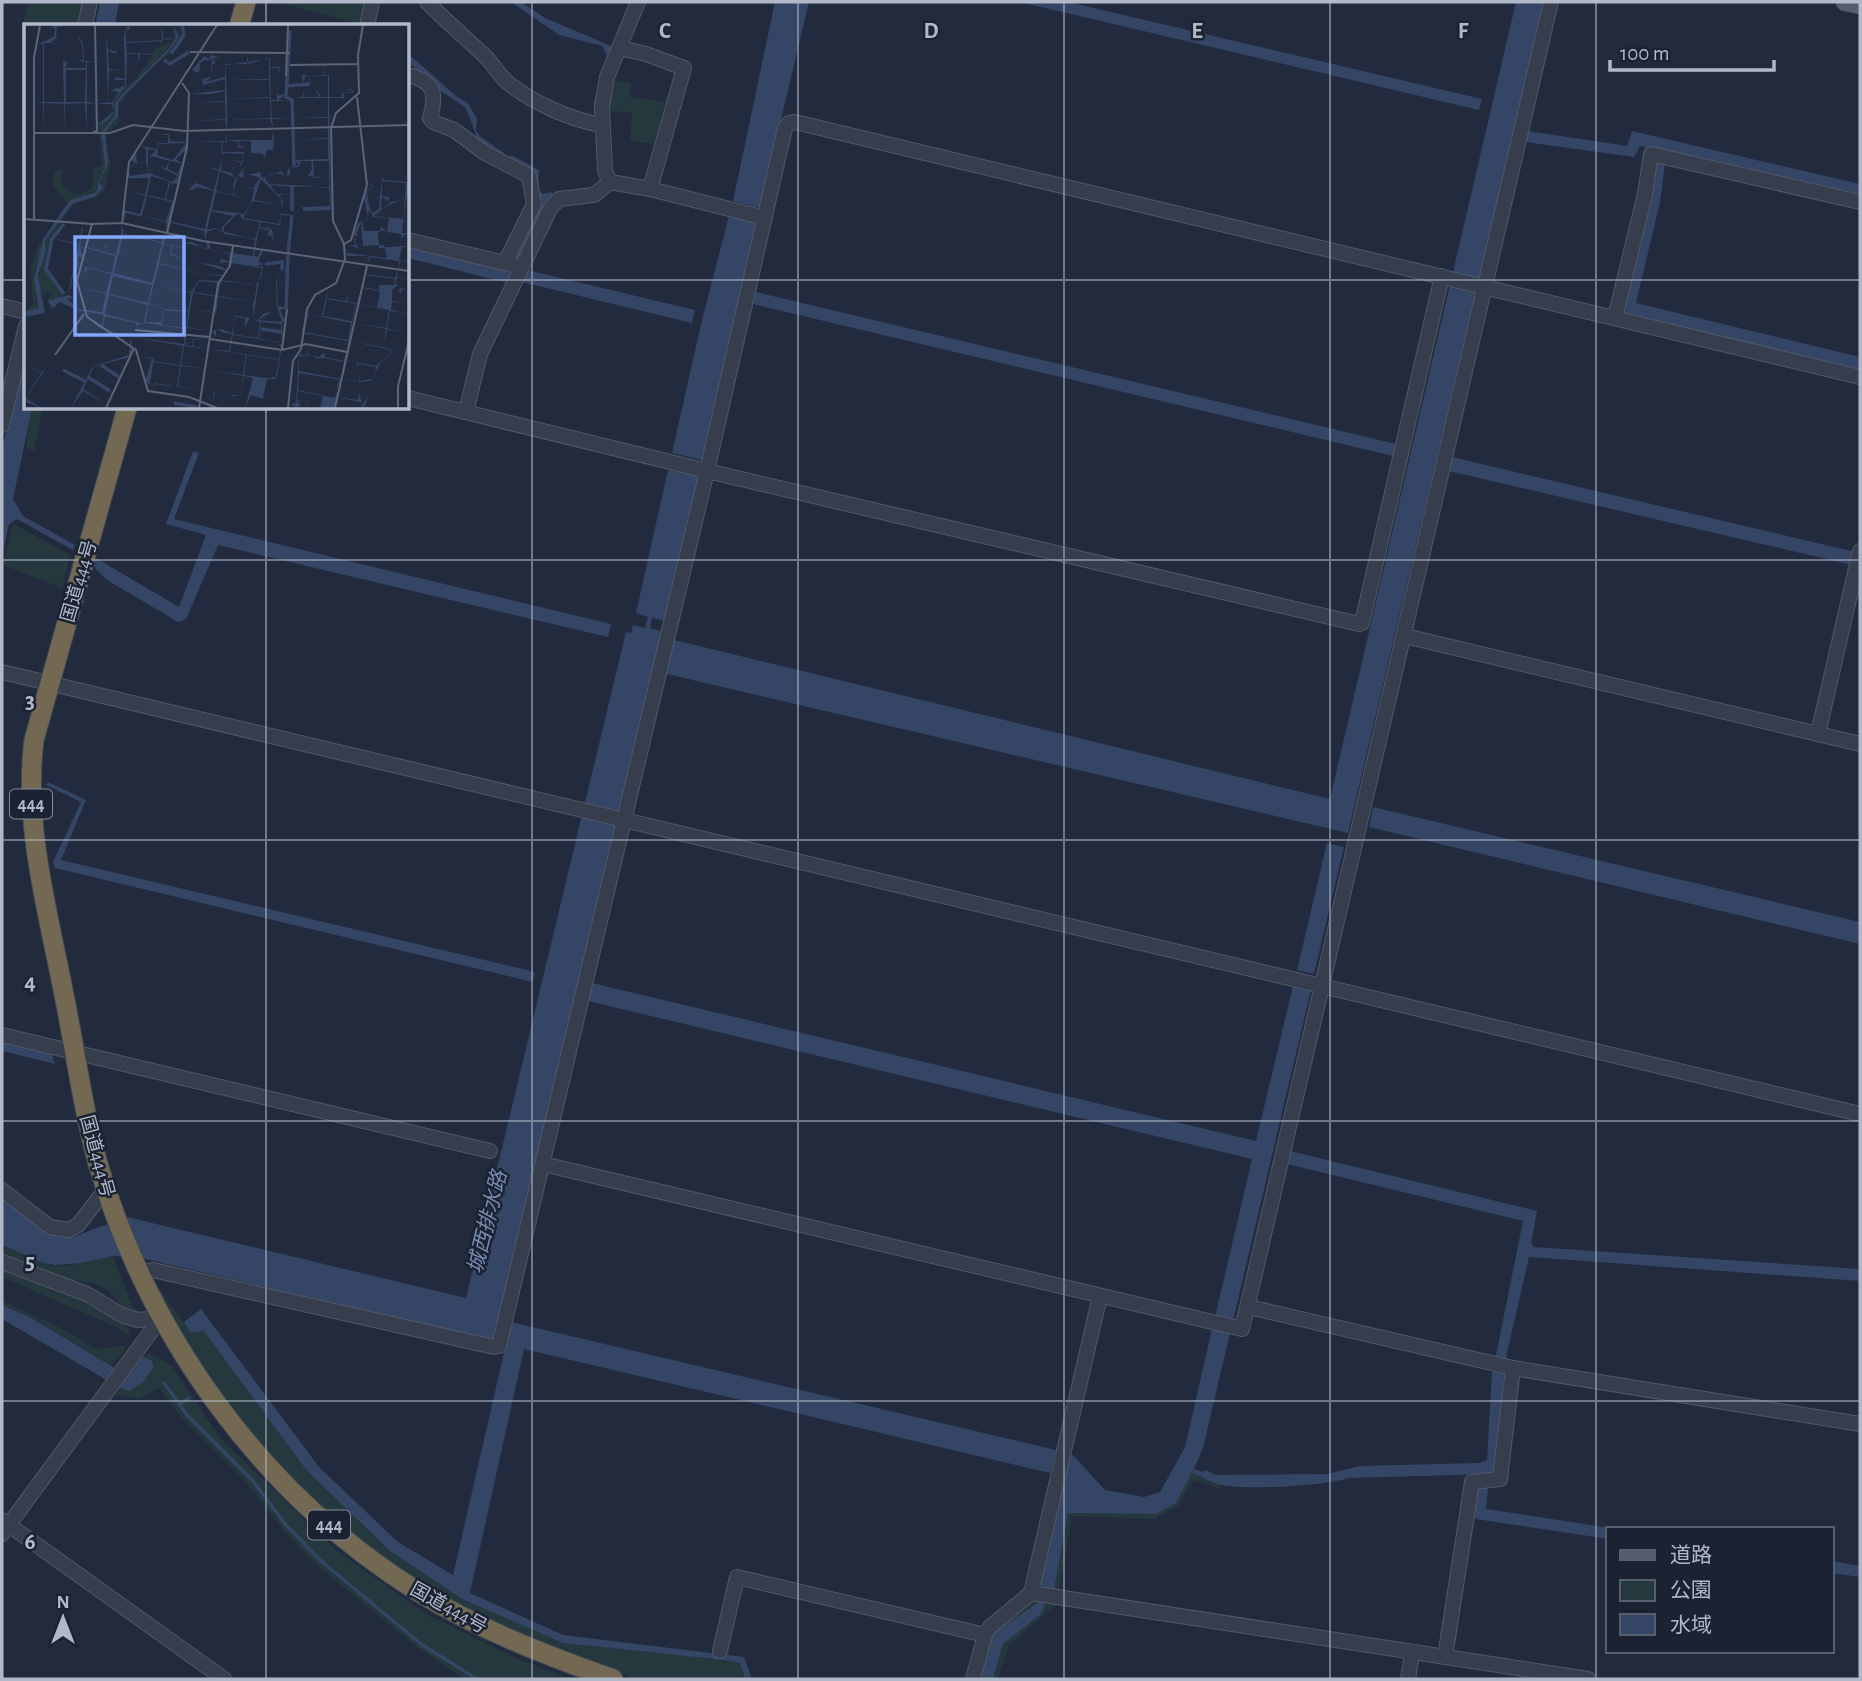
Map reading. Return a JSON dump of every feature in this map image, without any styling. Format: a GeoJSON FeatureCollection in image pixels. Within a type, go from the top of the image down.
{"type":"FeatureCollection","features":[{"type":"Feature","properties":{"kind":"highway"},"geometry":{"type":"LineString","coordinates":[[240,24],[246,2]]}},
{"type":"Feature","properties":{"kind":"highway","name":"国道444号"},"geometry":{"type":"LineString","coordinates":[[126,410],[34,740],[30,791],[41,871],[87,1115],[109,1197],[138,1270],[180,1351],[239,1433],[287,1486],[342,1538],[417,1591],[490,1630],[551,1658],[613,1679]]}},
{"type":"Feature","properties":{"kind":"main road"},"geometry":{"type":"LineString","coordinates":[[1845,2],[1860,5]]}},
{"type":"Feature","properties":{"kind":"street"},"geometry":{"type":"LineString","coordinates":[[86,24],[90,2]]}},
{"type":"Feature","properties":{"kind":"street"},"geometry":{"type":"LineString","coordinates":[[367,24],[372,2]]}},
{"type":"Feature","properties":{"kind":"street"},"geometry":{"type":"LineString","coordinates":[[427,2],[488,60],[506,81],[522,93],[558,110],[602,125]]}},
{"type":"Feature","properties":{"kind":"street"},"geometry":{"type":"LineString","coordinates":[[610,182],[605,171],[602,107],[607,77],[638,2]]}},
{"type":"Feature","properties":{"kind":"street"},"geometry":{"type":"LineString","coordinates":[[543,1164],[1242,1329],[1551,2]]}},
{"type":"Feature","properties":{"kind":"street"},"geometry":{"type":"LineString","coordinates":[[620,48],[684,68],[650,189]]}},
{"type":"Feature","properties":{"kind":"street"},"geometry":{"type":"LineString","coordinates":[[410,75],[418,77],[432,88],[436,97],[430,118],[433,122],[454,130],[485,153],[529,176],[534,204],[505,263]]}},
{"type":"Feature","properties":{"kind":"street"},"geometry":{"type":"LineString","coordinates":[[138,1270],[153,1269],[499,1346],[622,819],[670,635],[785,128],[789,123],[795,122],[1860,377]]}},
{"type":"Feature","properties":{"kind":"street"},"geometry":{"type":"LineString","coordinates":[[1615,318],[1645,194],[1651,154],[1860,202]]}},
{"type":"Feature","properties":{"kind":"street"},"geometry":{"type":"LineString","coordinates":[[466,412],[480,355],[550,209],[559,199],[594,195],[610,182],[650,189],[765,218]]}},
{"type":"Feature","properties":{"kind":"street"},"geometry":{"type":"LineString","coordinates":[[410,240],[522,267]]}},
{"type":"Feature","properties":{"kind":"street"},"geometry":{"type":"LineString","coordinates":[[410,398],[685,466],[1359,624],[1362,623],[1444,277]]}},
{"type":"Feature","properties":{"kind":"street"},"geometry":{"type":"LineString","coordinates":[[2,306],[24,312]]}},
{"type":"Feature","properties":{"kind":"street"},"geometry":{"type":"LineString","coordinates":[[2,425],[24,334]]}},
{"type":"Feature","properties":{"kind":"street"},"geometry":{"type":"LineString","coordinates":[[1818,734],[1860,551]]}},
{"type":"Feature","properties":{"kind":"street"},"geometry":{"type":"LineString","coordinates":[[1405,636],[1860,744]]}},
{"type":"Feature","properties":{"kind":"street"},"geometry":{"type":"LineString","coordinates":[[2,671],[1860,1114]]}},
{"type":"Feature","properties":{"kind":"street"},"geometry":{"type":"LineString","coordinates":[[2,1035],[490,1151]]}},
{"type":"Feature","properties":{"kind":"street"},"geometry":{"type":"LineString","coordinates":[[2,1190],[50,1227],[68,1230],[78,1225],[109,1197]]}},
{"type":"Feature","properties":{"kind":"street"},"geometry":{"type":"LineString","coordinates":[[2,1262],[87,1294],[138,1320],[161,1318]]}},
{"type":"Feature","properties":{"kind":"street"},"geometry":{"type":"LineString","coordinates":[[973,1679],[985,1635],[990,1627],[1031,1593],[1100,1296]]}},
{"type":"Feature","properties":{"kind":"street"},"geometry":{"type":"LineString","coordinates":[[1248,1307],[1513,1368],[1860,1424]]}},
{"type":"Feature","properties":{"kind":"street"},"geometry":{"type":"LineString","coordinates":[[161,1318],[4,1526],[224,1679]]}},
{"type":"Feature","properties":{"kind":"street"},"geometry":{"type":"LineString","coordinates":[[1445,1657],[1472,1482],[1500,1479],[1513,1368]]}},
{"type":"Feature","properties":{"kind":"street"},"geometry":{"type":"LineString","coordinates":[[720,1651],[737,1577],[985,1635]]}},
{"type":"Feature","properties":{"kind":"street"},"geometry":{"type":"LineString","coordinates":[[1031,1593],[1412,1654],[1588,1679]]}},
{"type":"Feature","properties":{"kind":"street"},"geometry":{"type":"LineString","coordinates":[[1408,1679],[1412,1654]]}},
{"type":"Feature","properties":{"kind":"green space"},"geometry":{"type":"Polygon","coordinates":[[[28,2],[85,2],[81,24],[24,24],[22,32],[28,2]]]}},
{"type":"Feature","properties":{"kind":"green space"},"geometry":{"type":"Polygon","coordinates":[[[361,2],[368,6],[363,24],[359,24],[282,3],[361,2]]]}},
{"type":"Feature","properties":{"kind":"green space"},"geometry":{"type":"Polygon","coordinates":[[[611,79],[631,83],[630,97],[665,102],[654,144],[630,141],[632,113],[605,110],[611,79]]]}},
{"type":"Feature","properties":{"kind":"green space"},"geometry":{"type":"Polygon","coordinates":[[[32,410],[43,410],[34,451],[26,445],[32,410]]]}},
{"type":"Feature","properties":{"kind":"green space"},"geometry":{"type":"Polygon","coordinates":[[[13,524],[70,555],[62,588],[3,565],[13,524]]]}},
{"type":"Feature","properties":{"kind":"green space"},"geometry":{"type":"Polygon","coordinates":[[[2,1245],[42,1263],[60,1266],[113,1256],[134,1311],[125,1310],[116,1298],[99,1285],[48,1275],[2,1255],[2,1245]]]}},
{"type":"Feature","properties":{"kind":"green space"},"geometry":{"type":"Polygon","coordinates":[[[2,1268],[90,1300],[130,1329],[128,1336],[116,1327],[2,1277],[2,1268]]]}},
{"type":"Feature","properties":{"kind":"green space"},"geometry":{"type":"Polygon","coordinates":[[[154,1281],[190,1332],[203,1330],[307,1471],[390,1551],[464,1600],[563,1643],[740,1663],[745,1679],[636,1679],[546,1647],[489,1622],[424,1586],[351,1535],[284,1472],[229,1407],[183,1340],[154,1281]]]}},
{"type":"Feature","properties":{"kind":"green space"},"geometry":{"type":"Polygon","coordinates":[[[2,1301],[59,1327],[96,1349],[124,1346],[124,1352],[110,1365],[34,1319],[2,1305],[2,1301]]]}},
{"type":"Feature","properties":{"kind":"green space"},"geometry":{"type":"Polygon","coordinates":[[[149,1353],[172,1366],[220,1438],[335,1549],[423,1612],[518,1659],[572,1679],[465,1679],[417,1647],[319,1567],[284,1531],[250,1487],[182,1418],[159,1388],[139,1399],[114,1395],[122,1389],[129,1391],[151,1360],[142,1357],[149,1353]]]}},
{"type":"Feature","properties":{"kind":"green space"},"geometry":{"type":"Polygon","coordinates":[[[1066,1452],[1054,1590],[1035,1590],[1066,1452]]]}},
{"type":"Feature","properties":{"kind":"green space"},"geometry":{"type":"Polygon","coordinates":[[[1192,1473],[1218,1484],[1224,1490],[1193,1480],[1177,1507],[1154,1519],[1072,1516],[1059,1590],[1054,1590],[1068,1512],[1156,1514],[1192,1473]]]}},
{"type":"Feature","properties":{"kind":"green space"},"geometry":{"type":"Polygon","coordinates":[[[1037,1598],[1054,1601],[1056,1605],[1009,1645],[998,1679],[993,1679],[1003,1644],[1041,1614],[991,1635],[990,1633],[1037,1598]]]}},
{"type":"Feature","properties":{"kind":"water"},"geometry":{"type":"Polygon","coordinates":[[[100,2],[119,2],[115,24],[95,24],[100,2]]]}},
{"type":"Feature","properties":{"kind":"water"},"geometry":{"type":"Polygon","coordinates":[[[511,2],[521,2],[545,18],[611,46],[613,52],[598,119],[594,119],[594,102],[607,55],[602,46],[559,35],[511,2]]]}},
{"type":"Feature","properties":{"kind":"water"},"geometry":{"type":"Polygon","coordinates":[[[775,2],[809,2],[760,208],[733,201],[775,2]]]}},
{"type":"Feature","properties":{"kind":"water"},"geometry":{"type":"Polygon","coordinates":[[[1020,2],[1068,2],[1482,99],[1479,110],[1020,2]]]}},
{"type":"Feature","properties":{"kind":"water","name":"城西排水路"},"geometry":{"type":"Polygon","coordinates":[[[1516,2],[1544,2],[1348,833],[654,671],[493,1340],[141,1258],[113,1256],[56,1265],[43,1263],[2,1245],[2,1197],[52,1235],[70,1238],[127,1217],[466,1298],[626,632],[631,633],[633,625],[645,628],[648,617],[636,613],[668,470],[698,476],[666,621],[652,618],[650,628],[663,632],[662,637],[1330,799],[1516,2]]]}},
{"type":"Feature","properties":{"kind":"water"},"geometry":{"type":"Polygon","coordinates":[[[410,56],[468,103],[477,119],[476,131],[504,153],[501,157],[479,143],[466,108],[441,91],[410,64],[410,56]]]}},
{"type":"Feature","properties":{"kind":"water"},"geometry":{"type":"Polygon","coordinates":[[[1528,131],[1627,146],[1632,131],[1860,184],[1860,196],[1640,146],[1634,157],[1525,142],[1528,131]]]}},
{"type":"Feature","properties":{"kind":"water"},"geometry":{"type":"Polygon","coordinates":[[[511,155],[539,170],[538,189],[543,194],[552,192],[553,198],[519,260],[513,257],[533,191],[535,172],[507,160],[511,155]]]}},
{"type":"Feature","properties":{"kind":"water"},"geometry":{"type":"Polygon","coordinates":[[[1655,161],[1665,163],[1660,202],[1636,303],[1860,357],[1860,370],[1622,313],[1655,161]]]}},
{"type":"Feature","properties":{"kind":"water"},"geometry":{"type":"Polygon","coordinates":[[[729,216],[756,223],[702,460],[672,453],[729,216]]]}},
{"type":"Feature","properties":{"kind":"water"},"geometry":{"type":"Polygon","coordinates":[[[410,246],[513,272],[508,283],[410,258],[410,246]]]}},
{"type":"Feature","properties":{"kind":"water"},"geometry":{"type":"Polygon","coordinates":[[[527,270],[695,310],[692,323],[522,282],[527,270]]]}},
{"type":"Feature","properties":{"kind":"water"},"geometry":{"type":"Polygon","coordinates":[[[756,292],[1396,444],[1393,456],[753,304],[756,292]]]}},
{"type":"Feature","properties":{"kind":"water"},"geometry":{"type":"Polygon","coordinates":[[[24,357],[24,410],[32,410],[13,499],[23,516],[75,545],[73,550],[17,519],[9,524],[2,556],[2,449],[24,357]]]}},
{"type":"Feature","properties":{"kind":"water"},"geometry":{"type":"Polygon","coordinates":[[[193,451],[199,453],[174,519],[611,624],[608,637],[218,545],[186,619],[178,622],[107,580],[92,565],[94,557],[179,607],[206,535],[166,524],[193,451]]]}},
{"type":"Feature","properties":{"kind":"water"},"geometry":{"type":"Polygon","coordinates":[[[1452,457],[1855,552],[1852,565],[1449,471],[1452,457]]]}},
{"type":"Feature","properties":{"kind":"water"},"geometry":{"type":"Polygon","coordinates":[[[48,782],[86,800],[61,860],[535,972],[533,982],[55,868],[53,862],[81,802],[46,785],[48,782]]]}},
{"type":"Feature","properties":{"kind":"water"},"geometry":{"type":"Polygon","coordinates":[[[1373,807],[1860,922],[1860,944],[1369,827],[1373,807]]]}},
{"type":"Feature","properties":{"kind":"water"},"geometry":{"type":"Polygon","coordinates":[[[1327,843],[1344,847],[1314,974],[1297,970],[1327,843]]]}},
{"type":"Feature","properties":{"kind":"water"},"geometry":{"type":"Polygon","coordinates":[[[592,983],[1256,1141],[1293,986],[1311,990],[1233,1321],[1215,1317],[1252,1159],[588,1001],[592,983]]]}},
{"type":"Feature","properties":{"kind":"water"},"geometry":{"type":"Polygon","coordinates":[[[2,1041],[51,1052],[55,1064],[2,1051],[2,1041]]]}},
{"type":"Feature","properties":{"kind":"water"},"geometry":{"type":"Polygon","coordinates":[[[1290,1151],[1537,1211],[1531,1243],[1534,1247],[1860,1269],[1860,1281],[1529,1257],[1505,1362],[1495,1360],[1523,1221],[1287,1164],[1290,1151]]]}},
{"type":"Feature","properties":{"kind":"water"},"geometry":{"type":"Polygon","coordinates":[[[2,1305],[33,1319],[128,1376],[142,1357],[151,1360],[154,1367],[143,1382],[129,1391],[122,1389],[2,1319],[2,1305]]]}},
{"type":"Feature","properties":{"kind":"water"},"geometry":{"type":"Polygon","coordinates":[[[201,1309],[319,1467],[398,1542],[453,1575],[511,1322],[1056,1450],[1050,1473],[524,1349],[470,1593],[563,1635],[744,1657],[752,1679],[745,1679],[740,1663],[563,1643],[464,1600],[390,1551],[307,1471],[203,1330],[190,1332],[184,1322],[201,1309]]]}},
{"type":"Feature","properties":{"kind":"water"},"geometry":{"type":"Polygon","coordinates":[[[1212,1329],[1230,1333],[1203,1448],[1194,1469],[1203,1472],[1206,1470],[1216,1475],[1327,1474],[1360,1466],[1479,1463],[1487,1460],[1492,1371],[1504,1374],[1497,1466],[1492,1474],[1349,1478],[1283,1487],[1229,1486],[1192,1473],[1176,1503],[1156,1514],[1068,1513],[1054,1590],[1043,1589],[1040,1580],[1068,1453],[1074,1456],[1105,1490],[1144,1497],[1160,1492],[1185,1447],[1212,1329]]]}},
{"type":"Feature","properties":{"kind":"water"},"geometry":{"type":"Polygon","coordinates":[[[1476,1488],[1488,1488],[1486,1509],[1606,1527],[1606,1539],[1476,1519],[1473,1514],[1476,1488]]]}},
{"type":"Feature","properties":{"kind":"water"},"geometry":{"type":"Polygon","coordinates":[[[1834,1561],[1860,1566],[1860,1577],[1834,1573],[1834,1561]]]}},
{"type":"Feature","properties":{"kind":"water"},"geometry":{"type":"Polygon","coordinates":[[[1040,1601],[1046,1602],[1041,1614],[1003,1644],[993,1679],[979,1679],[991,1635],[1040,1601]]]}},
{"type":"Feature","properties":{"kind":"waterway"},"geometry":{"type":"LineString","coordinates":[[164,1383],[187,1415],[253,1481],[285,1524],[321,1561],[421,1644],[477,1679]]}},
{"type":"Feature","properties":{"kind":"waterway"},"geometry":{"type":"LineString","coordinates":[[179,1405],[189,1398]]}}]}
